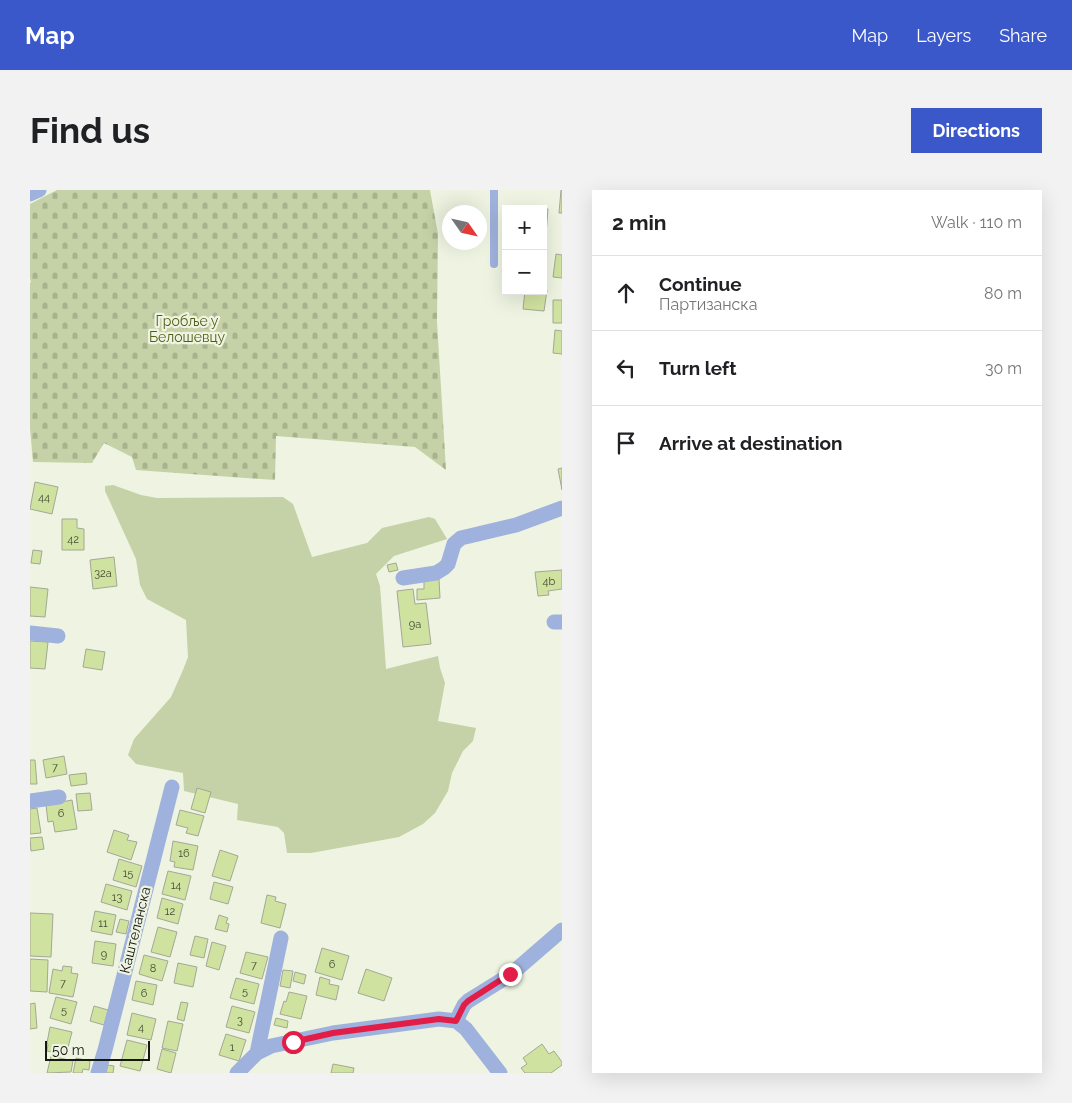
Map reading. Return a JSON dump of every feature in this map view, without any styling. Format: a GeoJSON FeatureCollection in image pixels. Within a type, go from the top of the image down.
{"type":"FeatureCollection","features":[{"type":"Feature","properties":{"kind":"street"},"geometry":{"type":"LineString","coordinates":[[30,194],[39,190]]}},
{"type":"Feature","properties":{"kind":"street"},"geometry":{"type":"LineString","coordinates":[[403,578],[436,573],[444,568],[448,564],[454,544],[461,538],[516,525],[562,508]]}},
{"type":"Feature","properties":{"kind":"street"},"geometry":{"type":"LineString","coordinates":[[30,633],[58,636]]}},
{"type":"Feature","properties":{"kind":"street","name":"Каштеланска"},"geometry":{"type":"LineString","coordinates":[[98,1073],[172,788]]}},
{"type":"Feature","properties":{"kind":"street"},"geometry":{"type":"LineString","coordinates":[[30,801],[59,797]]}},
{"type":"Feature","properties":{"kind":"street"},"geometry":{"type":"LineString","coordinates":[[456,1021],[468,1001],[510,974],[562,930]]}},
{"type":"Feature","properties":{"kind":"street"},"geometry":{"type":"LineString","coordinates":[[257,1053],[281,938]]}},
{"type":"Feature","properties":{"kind":"street"},"geometry":{"type":"LineString","coordinates":[[237,1073],[257,1053],[272,1046],[333,1033],[439,1019],[456,1021],[466,1029],[500,1073]]}},
{"type":"Feature","properties":{"kind":"lane"},"geometry":{"type":"LineString","coordinates":[[494,190],[494,264]]}},
{"type":"Feature","properties":{"kind":"green space","name":"Гробље у Белошевцу"},"geometry":{"type":"Polygon","coordinates":[[[57,190],[430,190],[438,234],[437,322],[446,470],[415,447],[276,436],[275,480],[136,470],[132,457],[104,443],[92,463],[33,462],[30,428],[30,204],[57,190]]]}},
{"type":"Feature","properties":{"kind":"green space"},"geometry":{"type":"Polygon","coordinates":[[[113,485],[141,495],[157,498],[283,497],[293,504],[312,557],[367,543],[382,528],[429,517],[435,519],[447,539],[394,556],[376,574],[380,586],[386,669],[438,656],[445,683],[438,721],[476,728],[473,741],[463,751],[452,773],[448,791],[435,813],[423,824],[399,837],[311,853],[287,853],[284,833],[278,827],[237,820],[238,804],[184,791],[183,773],[136,764],[128,755],[134,739],[171,697],[188,657],[186,620],[147,599],[140,585],[136,559],[105,491],[105,486],[113,485]]]}},
{"type":"Feature","properties":{"kind":"building"},"geometry":{"type":"Polygon","coordinates":[[[561,190],[562,213],[559,213],[561,190]]]}},
{"type":"Feature","properties":{"kind":"building"},"geometry":{"type":"Polygon","coordinates":[[[556,254],[562,255],[562,278],[553,277],[556,254]]]}},
{"type":"Feature","properties":{"kind":"building"},"geometry":{"type":"Polygon","coordinates":[[[525,295],[546,295],[544,311],[523,309],[525,295]]]}},
{"type":"Feature","properties":{"kind":"building"},"geometry":{"type":"Polygon","coordinates":[[[553,300],[562,300],[562,323],[553,323],[553,300]]]}},
{"type":"Feature","properties":{"kind":"building"},"geometry":{"type":"Polygon","coordinates":[[[555,330],[562,331],[562,354],[553,353],[555,330]]]}},
{"type":"Feature","properties":{"kind":"building"},"geometry":{"type":"Polygon","coordinates":[[[562,468],[562,490],[558,469],[562,468]]]}},
{"type":"Feature","properties":{"kind":"building"},"geometry":{"type":"Polygon","coordinates":[[[35,482],[58,487],[52,514],[30,509],[35,482]]]}},
{"type":"Feature","properties":{"kind":"building"},"geometry":{"type":"Polygon","coordinates":[[[62,519],[77,519],[77,528],[84,529],[84,550],[62,550],[62,519]]]}},
{"type":"Feature","properties":{"kind":"building"},"geometry":{"type":"Polygon","coordinates":[[[33,550],[42,551],[40,564],[31,563],[33,550]]]}},
{"type":"Feature","properties":{"kind":"building"},"geometry":{"type":"Polygon","coordinates":[[[114,557],[117,586],[93,589],[90,560],[114,557]]]}},
{"type":"Feature","properties":{"kind":"building"},"geometry":{"type":"Polygon","coordinates":[[[396,563],[398,570],[389,572],[387,565],[396,563]]]}},
{"type":"Feature","properties":{"kind":"building"},"geometry":{"type":"Polygon","coordinates":[[[562,570],[562,589],[548,591],[549,595],[538,596],[535,572],[562,570]]]}},
{"type":"Feature","properties":{"kind":"building"},"geometry":{"type":"Polygon","coordinates":[[[439,579],[440,598],[417,600],[417,589],[424,589],[424,580],[439,579]]]}},
{"type":"Feature","properties":{"kind":"building"},"geometry":{"type":"Polygon","coordinates":[[[30,587],[48,589],[45,617],[30,616],[30,587]]]}},
{"type":"Feature","properties":{"kind":"building"},"geometry":{"type":"Polygon","coordinates":[[[413,589],[415,604],[426,603],[431,644],[403,647],[397,591],[413,589]]]}},
{"type":"Feature","properties":{"kind":"building"},"geometry":{"type":"Polygon","coordinates":[[[30,641],[48,642],[45,669],[30,668],[30,641]]]}},
{"type":"Feature","properties":{"kind":"building"},"geometry":{"type":"Polygon","coordinates":[[[86,649],[105,652],[102,670],[83,667],[86,649]]]}},
{"type":"Feature","properties":{"kind":"building"},"geometry":{"type":"Polygon","coordinates":[[[64,756],[67,774],[46,778],[43,760],[64,756]]]}},
{"type":"Feature","properties":{"kind":"building"},"geometry":{"type":"Polygon","coordinates":[[[30,760],[35,760],[37,784],[30,784],[30,760]]]}},
{"type":"Feature","properties":{"kind":"building"},"geometry":{"type":"Polygon","coordinates":[[[86,773],[87,784],[71,786],[69,775],[86,773]]]}},
{"type":"Feature","properties":{"kind":"building"},"geometry":{"type":"Polygon","coordinates":[[[197,788],[211,792],[205,813],[191,809],[197,788]]]}},
{"type":"Feature","properties":{"kind":"building"},"geometry":{"type":"Polygon","coordinates":[[[90,793],[92,810],[78,811],[76,794],[90,793]]]}},
{"type":"Feature","properties":{"kind":"building"},"geometry":{"type":"Polygon","coordinates":[[[72,800],[77,829],[55,832],[53,821],[48,822],[46,805],[72,800]]]}},
{"type":"Feature","properties":{"kind":"building"},"geometry":{"type":"Polygon","coordinates":[[[37,808],[41,833],[30,834],[30,809],[37,808]]]}},
{"type":"Feature","properties":{"kind":"building"},"geometry":{"type":"Polygon","coordinates":[[[180,810],[204,816],[198,836],[186,833],[188,828],[176,825],[180,810]]]}},
{"type":"Feature","properties":{"kind":"building"},"geometry":{"type":"Polygon","coordinates":[[[114,830],[129,835],[127,840],[137,842],[131,860],[107,852],[114,830]]]}},
{"type":"Feature","properties":{"kind":"building"},"geometry":{"type":"Polygon","coordinates":[[[42,837],[44,849],[31,851],[30,838],[42,837]]]}},
{"type":"Feature","properties":{"kind":"building"},"geometry":{"type":"Polygon","coordinates":[[[173,841],[198,846],[193,870],[174,867],[175,862],[170,861],[173,841]]]}},
{"type":"Feature","properties":{"kind":"building"},"geometry":{"type":"Polygon","coordinates":[[[220,850],[238,856],[230,881],[212,876],[220,850]]]}},
{"type":"Feature","properties":{"kind":"building"},"geometry":{"type":"Polygon","coordinates":[[[119,859],[142,866],[136,887],[113,880],[119,859]]]}},
{"type":"Feature","properties":{"kind":"building"},"geometry":{"type":"Polygon","coordinates":[[[168,871],[191,876],[185,900],[162,894],[168,871]]]}},
{"type":"Feature","properties":{"kind":"building"},"geometry":{"type":"Polygon","coordinates":[[[214,882],[233,887],[228,904],[210,899],[214,882]]]}},
{"type":"Feature","properties":{"kind":"building"},"geometry":{"type":"Polygon","coordinates":[[[106,884],[132,891],[127,910],[101,902],[106,884]]]}},
{"type":"Feature","properties":{"kind":"building"},"geometry":{"type":"Polygon","coordinates":[[[267,895],[276,897],[275,901],[286,904],[280,928],[261,923],[267,895]]]}},
{"type":"Feature","properties":{"kind":"building"},"geometry":{"type":"Polygon","coordinates":[[[162,898],[183,904],[178,924],[157,918],[162,898]]]}},
{"type":"Feature","properties":{"kind":"building"},"geometry":{"type":"Polygon","coordinates":[[[95,911],[116,915],[112,935],[91,931],[95,911]]]}},
{"type":"Feature","properties":{"kind":"building"},"geometry":{"type":"Polygon","coordinates":[[[30,913],[53,914],[51,957],[30,956],[30,913]]]}},
{"type":"Feature","properties":{"kind":"building"},"geometry":{"type":"Polygon","coordinates":[[[219,915],[228,918],[226,923],[229,924],[227,932],[215,929],[219,915]]]}},
{"type":"Feature","properties":{"kind":"building"},"geometry":{"type":"Polygon","coordinates":[[[120,919],[129,921],[126,934],[116,932],[120,919]]]}},
{"type":"Feature","properties":{"kind":"building"},"geometry":{"type":"Polygon","coordinates":[[[158,927],[177,932],[170,957],[151,952],[158,927]]]}},
{"type":"Feature","properties":{"kind":"building"},"geometry":{"type":"Polygon","coordinates":[[[195,936],[208,939],[204,958],[190,955],[195,936]]]}},
{"type":"Feature","properties":{"kind":"building"},"geometry":{"type":"Polygon","coordinates":[[[95,941],[116,944],[113,966],[92,963],[95,941]]]}},
{"type":"Feature","properties":{"kind":"building"},"geometry":{"type":"Polygon","coordinates":[[[212,942],[226,946],[219,970],[206,966],[212,942]]]}},
{"type":"Feature","properties":{"kind":"building"},"geometry":{"type":"Polygon","coordinates":[[[322,948],[349,956],[342,980],[315,972],[322,948]]]}},
{"type":"Feature","properties":{"kind":"building"},"geometry":{"type":"Polygon","coordinates":[[[246,952],[268,957],[262,979],[240,973],[246,952]]]}},
{"type":"Feature","properties":{"kind":"building"},"geometry":{"type":"Polygon","coordinates":[[[144,955],[168,961],[162,981],[139,974],[144,955]]]}},
{"type":"Feature","properties":{"kind":"building"},"geometry":{"type":"Polygon","coordinates":[[[30,959],[48,960],[47,992],[30,991],[30,959]]]}},
{"type":"Feature","properties":{"kind":"building"},"geometry":{"type":"Polygon","coordinates":[[[178,963],[197,967],[193,987],[174,983],[178,963]]]}},
{"type":"Feature","properties":{"kind":"building"},"geometry":{"type":"Polygon","coordinates":[[[63,966],[72,967],[71,973],[78,974],[73,997],[49,993],[53,969],[62,971],[63,966]]]}},
{"type":"Feature","properties":{"kind":"building"},"geometry":{"type":"Polygon","coordinates":[[[366,969],[392,978],[384,1001],[358,993],[366,969]]]}},
{"type":"Feature","properties":{"kind":"building"},"geometry":{"type":"Polygon","coordinates":[[[283,970],[293,971],[290,988],[280,986],[283,970]]]}},
{"type":"Feature","properties":{"kind":"building"},"geometry":{"type":"Polygon","coordinates":[[[295,972],[306,975],[304,984],[293,981],[295,972]]]}},
{"type":"Feature","properties":{"kind":"building"},"geometry":{"type":"Polygon","coordinates":[[[320,977],[330,980],[329,984],[339,986],[336,1000],[316,995],[320,977]]]}},
{"type":"Feature","properties":{"kind":"building"},"geometry":{"type":"Polygon","coordinates":[[[236,978],[259,984],[254,1004],[230,998],[236,978]]]}},
{"type":"Feature","properties":{"kind":"building"},"geometry":{"type":"Polygon","coordinates":[[[136,981],[157,985],[153,1005],[132,1000],[136,981]]]}},
{"type":"Feature","properties":{"kind":"building"},"geometry":{"type":"Polygon","coordinates":[[[289,992],[307,996],[301,1019],[280,1014],[289,992]]]}},
{"type":"Feature","properties":{"kind":"building"},"geometry":{"type":"Polygon","coordinates":[[[56,997],[77,1002],[71,1024],[50,1018],[56,997]]]}},
{"type":"Feature","properties":{"kind":"building"},"geometry":{"type":"Polygon","coordinates":[[[181,1002],[188,1003],[184,1021],[177,1019],[181,1002]]]}},
{"type":"Feature","properties":{"kind":"building"},"geometry":{"type":"Polygon","coordinates":[[[35,1003],[37,1028],[30,1029],[30,1004],[35,1003]]]}},
{"type":"Feature","properties":{"kind":"building"},"geometry":{"type":"Polygon","coordinates":[[[94,1006],[108,1010],[104,1025],[90,1021],[94,1006]]]}},
{"type":"Feature","properties":{"kind":"building"},"geometry":{"type":"Polygon","coordinates":[[[232,1006],[255,1012],[249,1033],[226,1027],[232,1006]]]}},
{"type":"Feature","properties":{"kind":"building"},"geometry":{"type":"Polygon","coordinates":[[[132,1013],[156,1019],[151,1040],[127,1035],[132,1013]]]}},
{"type":"Feature","properties":{"kind":"building"},"geometry":{"type":"Polygon","coordinates":[[[276,1018],[288,1021],[287,1028],[274,1025],[276,1018]]]}},
{"type":"Feature","properties":{"kind":"building"},"geometry":{"type":"Polygon","coordinates":[[[168,1021],[183,1024],[177,1051],[162,1048],[168,1021]]]}},
{"type":"Feature","properties":{"kind":"building"},"geometry":{"type":"Polygon","coordinates":[[[50,1027],[72,1032],[66,1055],[47,1051],[50,1027]]]}},
{"type":"Feature","properties":{"kind":"building"},"geometry":{"type":"Polygon","coordinates":[[[226,1034],[246,1040],[239,1061],[219,1055],[226,1034]]]}},
{"type":"Feature","properties":{"kind":"building"},"geometry":{"type":"Polygon","coordinates":[[[127,1040],[147,1045],[140,1071],[120,1066],[127,1040]]]}},
{"type":"Feature","properties":{"kind":"building"},"geometry":{"type":"Polygon","coordinates":[[[542,1044],[549,1054],[554,1051],[562,1065],[551,1073],[525,1073],[521,1068],[527,1064],[523,1058],[542,1044]]]}},
{"type":"Feature","properties":{"kind":"building"},"geometry":{"type":"Polygon","coordinates":[[[162,1049],[176,1053],[171,1073],[157,1069],[162,1049]]]}},
{"type":"Feature","properties":{"kind":"building"},"geometry":{"type":"Polygon","coordinates":[[[51,1056],[73,1061],[71,1072],[47,1073],[51,1056]]]}},
{"type":"Feature","properties":{"kind":"building"},"geometry":{"type":"Polygon","coordinates":[[[76,1058],[90,1061],[89,1070],[83,1069],[82,1073],[73,1073],[76,1058]]]}},
{"type":"Feature","properties":{"kind":"building"},"geometry":{"type":"Polygon","coordinates":[[[333,1064],[354,1068],[353,1073],[331,1073],[333,1064]]]}},
{"type":"Feature","properties":{"kind":"building"},"geometry":{"type":"Polygon","coordinates":[[[108,1065],[114,1066],[113,1073],[106,1073],[108,1065]]]}},
{"type":"Feature","properties":{"kind":"route"},"geometry":{"type":"LineString","coordinates":[[293,1042],[333,1033],[439,1019],[456,1021],[468,1001],[510,974]]}}]}
